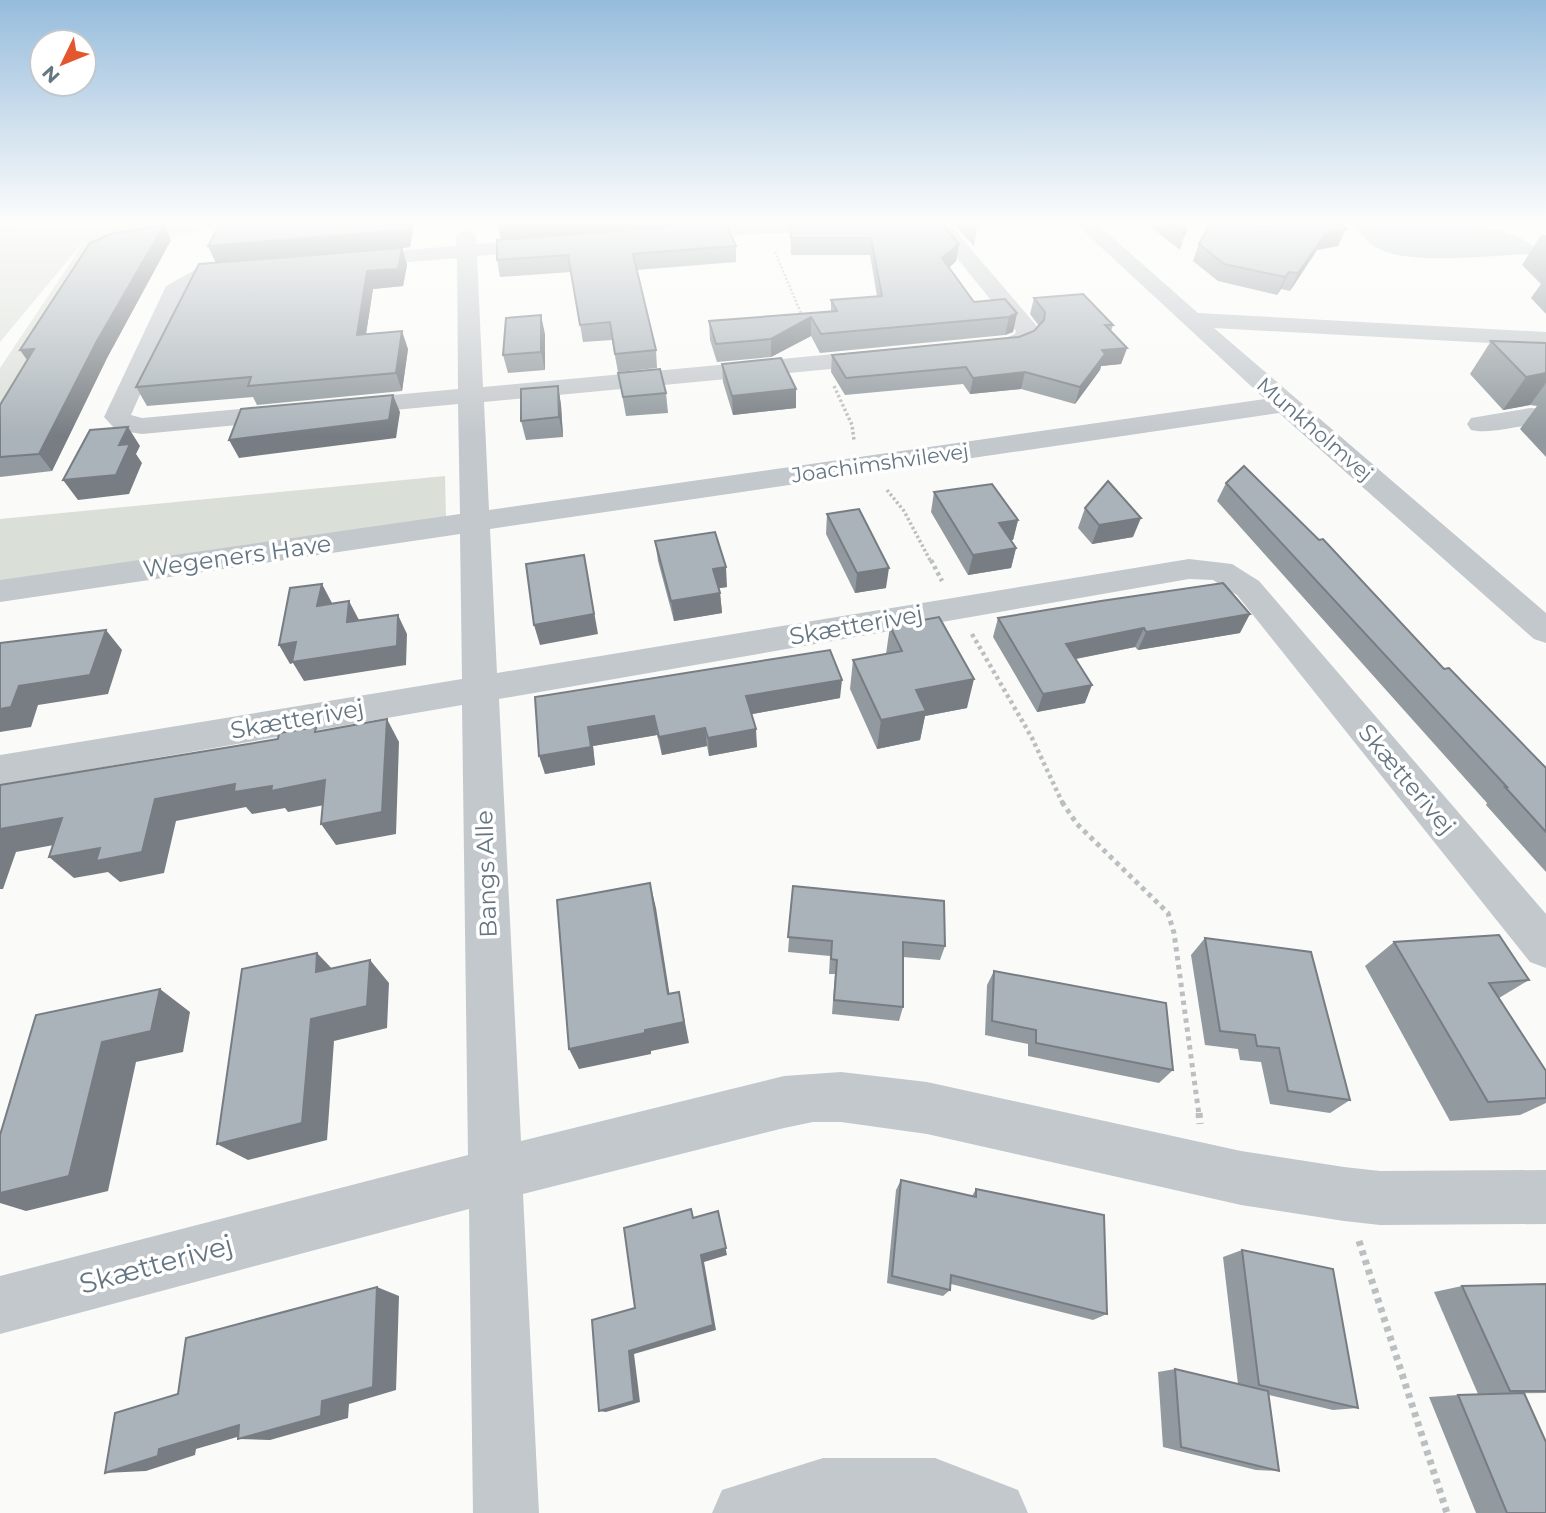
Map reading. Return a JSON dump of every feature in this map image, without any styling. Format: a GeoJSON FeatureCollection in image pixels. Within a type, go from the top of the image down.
{"type":"FeatureCollection","features":[{"type":"Feature","properties":{"kind":"street"},"geometry":{"type":"LineString","coordinates":[[173,295],[117,414],[122,422],[142,426],[1010,345],[1026,338],[1028,330],[999,295]]}},
{"type":"Feature","properties":{"kind":"street","name":"Bangs Alle"},"geometry":{"type":"LineString","coordinates":[[468,295],[506,1513]]}},
{"type":"Feature","properties":{"kind":"street","name":"Munkholmvej"},"geometry":{"type":"LineString","coordinates":[[1165,295],[1285,404],[1546,631]]}},
{"type":"Feature","properties":{"kind":"street"},"geometry":{"type":"LineString","coordinates":[[1194,320],[1546,339]]}},
{"type":"Feature","properties":{"kind":"street","name":"Joachimshvilevej"},"geometry":{"type":"LineString","coordinates":[[474,522],[1285,404]]}},
{"type":"Feature","properties":{"kind":"street"},"geometry":{"type":"LineString","coordinates":[[1482,424],[1530,416],[1546,417]]}},
{"type":"Feature","properties":{"kind":"street","name":"Wegeners Have"},"geometry":{"type":"LineString","coordinates":[[0,591],[474,522]]}},
{"type":"Feature","properties":{"kind":"street","name":"Skætterivej"},"geometry":{"type":"LineString","coordinates":[[0,770],[1189,569],[1215,569],[1232,575],[1248,587],[1546,947]]}},
{"type":"Feature","properties":{"kind":"street","name":"Skætterivej"},"geometry":{"type":"LineString","coordinates":[[0,1305],[495,1174],[784,1102],[831,1097],[927,1108],[1241,1178],[1344,1194],[1380,1198],[1546,1197]]}},
{"type":"Feature","properties":{"kind":"street"},"geometry":{"type":"LineString","coordinates":[[745,1513],[824,1491],[935,1491],[995,1513]]}},
{"type":"Feature","properties":{"kind":"path"},"geometry":{"type":"LineString","coordinates":[[794,295],[852,425],[855,449],[904,511],[1032,738],[1057,796],[1077,824],[1168,913],[1174,933],[1206,1170]]}},
{"type":"Feature","properties":{"kind":"path"},"geometry":{"type":"LineString","coordinates":[[1344,1194],[1447,1513]]}},
{"type":"Feature","properties":{"kind":"shaded area"},"geometry":{"type":"Polygon","coordinates":[[[0,295],[39,295],[0,342],[0,295]]]}},
{"type":"Feature","properties":{"kind":"shaded area"},"geometry":{"type":"Polygon","coordinates":[[[49,295],[68,295],[0,403],[0,368],[49,295]]]}},
{"type":"Feature","properties":{"kind":"shaded area"},"geometry":{"type":"Polygon","coordinates":[[[445,476],[446,517],[0,581],[0,519],[445,476]]]}},
{"type":"Feature","properties":{"kind":"building"},"geometry":{"type":"Polygon","coordinates":[[[56,295],[124,295],[39,454],[0,457],[0,405],[34,349],[20,350],[56,295]]]}},
{"type":"Feature","properties":{"kind":"building"},"geometry":{"type":"Polygon","coordinates":[[[183,295],[363,295],[357,335],[402,331],[396,373],[248,386],[251,377],[136,387],[183,295]]]}},
{"type":"Feature","properties":{"kind":"building"},"geometry":{"type":"Polygon","coordinates":[[[575,295],[643,295],[656,350],[615,354],[610,322],[580,325],[575,295]]]}},
{"type":"Feature","properties":{"kind":"building"},"geometry":{"type":"Polygon","coordinates":[[[969,295],[974,302],[1005,299],[1017,313],[1009,317],[821,334],[811,317],[771,339],[716,344],[709,321],[837,311],[831,300],[969,295]]]}},
{"type":"Feature","properties":{"kind":"building"},"geometry":{"type":"Polygon","coordinates":[[[1084,295],[1113,325],[1105,325],[1127,348],[1102,350],[1105,354],[1080,387],[1025,372],[973,378],[966,367],[846,378],[832,355],[1019,337],[1034,331],[1044,320],[1045,312],[1034,298],[1084,295]]]}},
{"type":"Feature","properties":{"kind":"building"},"geometry":{"type":"Polygon","coordinates":[[[541,315],[541,352],[503,355],[506,318],[541,315]]]}},
{"type":"Feature","properties":{"kind":"building"},"geometry":{"type":"Polygon","coordinates":[[[1491,341],[1546,343],[1546,373],[1526,377],[1491,341]]]}},
{"type":"Feature","properties":{"kind":"building"},"geometry":{"type":"Polygon","coordinates":[[[781,358],[796,389],[732,396],[722,364],[781,358]]]}},
{"type":"Feature","properties":{"kind":"building"},"geometry":{"type":"Polygon","coordinates":[[[660,369],[666,393],[623,397],[618,373],[660,369]]]}},
{"type":"Feature","properties":{"kind":"building"},"geometry":{"type":"Polygon","coordinates":[[[558,386],[559,417],[521,421],[521,389],[558,386]]]}},
{"type":"Feature","properties":{"kind":"building"},"geometry":{"type":"Polygon","coordinates":[[[393,395],[389,420],[229,440],[241,409],[393,395]]]}},
{"type":"Feature","properties":{"kind":"building"},"geometry":{"type":"Polygon","coordinates":[[[128,427],[119,445],[130,444],[116,475],[63,480],[90,430],[128,427]]]}},
{"type":"Feature","properties":{"kind":"building"},"geometry":{"type":"Polygon","coordinates":[[[1244,466],[1319,540],[1323,539],[1444,669],[1449,668],[1546,768],[1546,832],[1226,483],[1244,466]]]}},
{"type":"Feature","properties":{"kind":"building"},"geometry":{"type":"Polygon","coordinates":[[[1108,481],[1141,518],[1099,525],[1085,508],[1108,481]]]}},
{"type":"Feature","properties":{"kind":"building"},"geometry":{"type":"Polygon","coordinates":[[[992,484],[1018,520],[999,523],[1016,548],[973,555],[934,492],[992,484]]]}},
{"type":"Feature","properties":{"kind":"building"},"geometry":{"type":"Polygon","coordinates":[[[859,509],[889,568],[857,573],[827,514],[859,509]]]}},
{"type":"Feature","properties":{"kind":"building"},"geometry":{"type":"Polygon","coordinates":[[[715,532],[726,567],[713,569],[720,593],[671,601],[655,541],[715,532]]]}},
{"type":"Feature","properties":{"kind":"building"},"geometry":{"type":"Polygon","coordinates":[[[584,555],[594,614],[534,625],[526,564],[584,555]]]}},
{"type":"Feature","properties":{"kind":"building"},"geometry":{"type":"Polygon","coordinates":[[[1223,583],[1250,614],[1146,632],[1144,628],[1066,644],[1092,685],[1043,694],[998,618],[1101,601],[1223,583]]]}},
{"type":"Feature","properties":{"kind":"building"},"geometry":{"type":"Polygon","coordinates":[[[322,584],[317,606],[349,601],[347,622],[398,615],[397,646],[292,662],[296,642],[279,645],[290,588],[322,584]]]}},
{"type":"Feature","properties":{"kind":"building"},"geometry":{"type":"Polygon","coordinates":[[[939,617],[974,679],[916,690],[926,711],[881,720],[853,660],[902,651],[890,626],[939,617]]]}},
{"type":"Feature","properties":{"kind":"building"},"geometry":{"type":"Polygon","coordinates":[[[106,630],[90,675],[19,686],[11,707],[0,709],[0,643],[106,630]]]}},
{"type":"Feature","properties":{"kind":"building"},"geometry":{"type":"Polygon","coordinates":[[[830,650],[842,680],[746,696],[756,729],[708,738],[705,728],[659,737],[654,716],[588,727],[591,747],[539,756],[535,697],[830,650]]]}},
{"type":"Feature","properties":{"kind":"building"},"geometry":{"type":"Polygon","coordinates":[[[387,719],[382,812],[321,824],[325,780],[271,791],[272,786],[234,792],[235,784],[155,799],[142,852],[96,861],[100,848],[49,857],[62,818],[0,829],[0,785],[278,739],[279,733],[316,727],[315,732],[387,719]]]}},
{"type":"Feature","properties":{"kind":"building"},"geometry":{"type":"Polygon","coordinates":[[[650,883],[668,994],[679,992],[684,1022],[569,1049],[557,900],[650,883]]]}},
{"type":"Feature","properties":{"kind":"building"},"geometry":{"type":"Polygon","coordinates":[[[793,886],[944,901],[945,946],[903,942],[903,1007],[834,1000],[837,960],[831,959],[832,941],[788,937],[793,886]]]}},
{"type":"Feature","properties":{"kind":"building"},"geometry":{"type":"Polygon","coordinates":[[[1499,935],[1529,980],[1489,983],[1546,1071],[1546,1098],[1488,1102],[1394,942],[1499,935]]]}},
{"type":"Feature","properties":{"kind":"building"},"geometry":{"type":"Polygon","coordinates":[[[1205,938],[1311,952],[1350,1100],[1288,1091],[1279,1048],[1257,1046],[1255,1035],[1220,1031],[1205,938]]]}},
{"type":"Feature","properties":{"kind":"building"},"geometry":{"type":"Polygon","coordinates":[[[317,953],[316,972],[370,960],[367,1006],[311,1019],[302,1123],[217,1144],[242,969],[317,953]]]}},
{"type":"Feature","properties":{"kind":"building"},"geometry":{"type":"Polygon","coordinates":[[[994,971],[1166,1003],[1173,1070],[1036,1043],[1036,1030],[992,1021],[994,971]]]}},
{"type":"Feature","properties":{"kind":"building"},"geometry":{"type":"Polygon","coordinates":[[[160,989],[151,1031],[102,1042],[69,1176],[0,1193],[0,1135],[36,1015],[160,989]]]}},
{"type":"Feature","properties":{"kind":"building"},"geometry":{"type":"Polygon","coordinates":[[[901,1180],[976,1197],[976,1189],[1104,1215],[1107,1314],[951,1275],[950,1290],[892,1276],[901,1180]]]}},
{"type":"Feature","properties":{"kind":"building"},"geometry":{"type":"Polygon","coordinates":[[[691,1209],[693,1218],[718,1211],[726,1248],[701,1255],[713,1325],[629,1351],[634,1401],[599,1411],[592,1320],[635,1308],[624,1228],[691,1209]]]}},
{"type":"Feature","properties":{"kind":"building"},"geometry":{"type":"Polygon","coordinates":[[[1242,1250],[1333,1269],[1358,1408],[1259,1385],[1242,1250]]]}},
{"type":"Feature","properties":{"kind":"building"},"geometry":{"type":"Polygon","coordinates":[[[1546,1284],[1546,1391],[1510,1391],[1462,1286],[1546,1284]]]}},
{"type":"Feature","properties":{"kind":"building"},"geometry":{"type":"Polygon","coordinates":[[[377,1287],[373,1387],[322,1401],[321,1416],[238,1439],[239,1425],[159,1449],[158,1456],[105,1473],[115,1413],[178,1394],[186,1338],[377,1287]]]}},
{"type":"Feature","properties":{"kind":"building"},"geometry":{"type":"Polygon","coordinates":[[[1175,1369],[1268,1391],[1279,1471],[1181,1447],[1175,1369]]]}},
{"type":"Feature","properties":{"kind":"building"},"geometry":{"type":"Polygon","coordinates":[[[1524,1393],[1546,1442],[1546,1513],[1507,1513],[1458,1395],[1524,1393]]]}}]}
